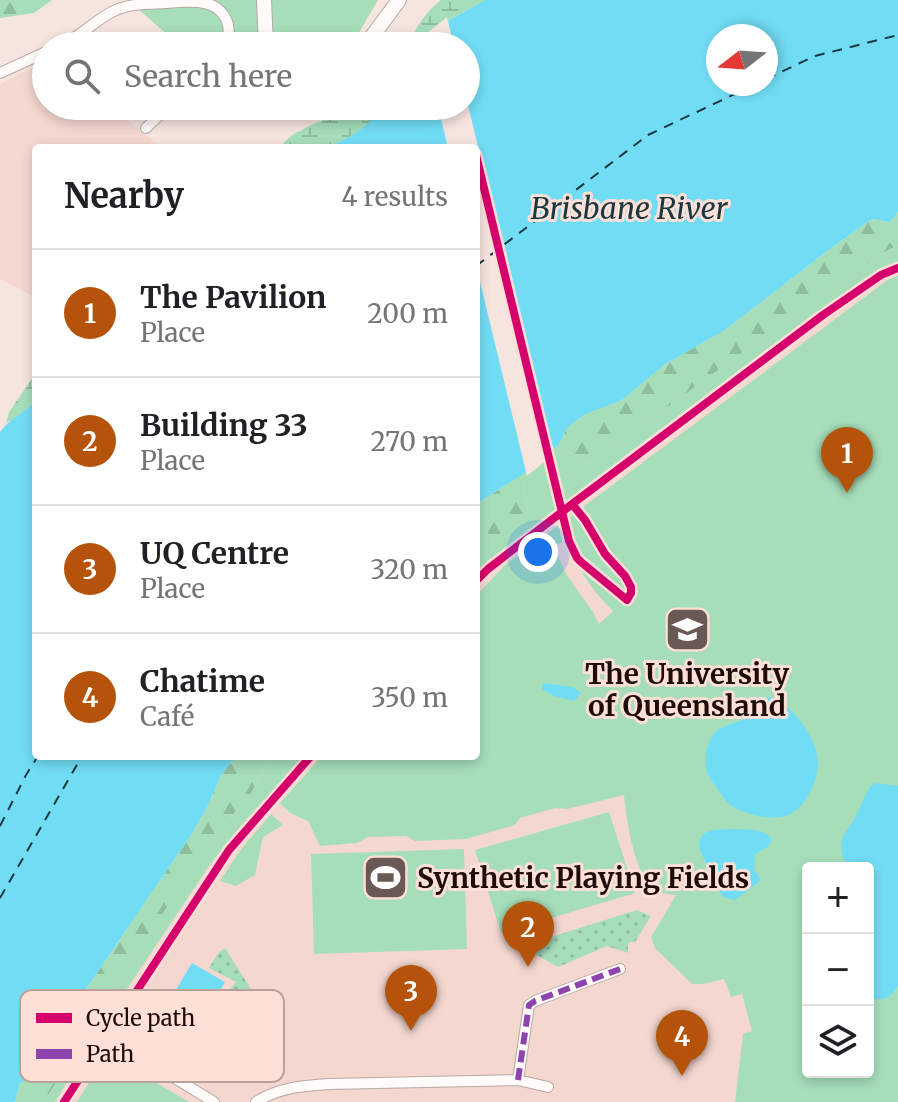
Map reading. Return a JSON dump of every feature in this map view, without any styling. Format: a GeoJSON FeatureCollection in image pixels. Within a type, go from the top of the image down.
{"type":"FeatureCollection","features":[{"type":"Feature","properties":{"kind":"street"},"geometry":{"type":"LineString","coordinates":[[264,0],[265,32]]}},
{"type":"Feature","properties":{"kind":"street"},"geometry":{"type":"LineString","coordinates":[[375,32],[399,0]]}},
{"type":"Feature","properties":{"kind":"street"},"geometry":{"type":"LineString","coordinates":[[83,32],[123,7],[198,2],[210,4],[219,10],[228,21],[229,32]]}},
{"type":"Feature","properties":{"kind":"street"},"geometry":{"type":"LineString","coordinates":[[0,73],[32,58]]}},
{"type":"Feature","properties":{"kind":"street"},"geometry":{"type":"LineString","coordinates":[[146,128],[154,120]]}},
{"type":"Feature","properties":{"kind":"street"},"geometry":{"type":"LineString","coordinates":[[480,577],[767,357],[869,283],[898,268]]}},
{"type":"Feature","properties":{"kind":"street"},"geometry":{"type":"LineString","coordinates":[[136,990],[229,850],[308,760]]}},
{"type":"Feature","properties":{"kind":"street"},"geometry":{"type":"LineString","coordinates":[[518,1080],[529,1005],[620,969]]}},
{"type":"Feature","properties":{"kind":"street"},"geometry":{"type":"LineString","coordinates":[[256,1102],[277,1091],[308,1086],[518,1080],[548,1087]]}},
{"type":"Feature","properties":{"kind":"street"},"geometry":{"type":"LineString","coordinates":[[64,1102],[77,1082]]}},
{"type":"Feature","properties":{"kind":"street"},"geometry":{"type":"LineString","coordinates":[[181,1082],[214,1102]]}},
{"type":"Feature","properties":{"kind":"shaded area"},"geometry":{"type":"Polygon","coordinates":[[[32,67],[32,120],[126,120],[158,144],[32,144],[32,296],[0,279],[0,84],[32,67]]]}},
{"type":"Feature","properties":{"kind":"shaded area","name":"The University of Queensland"},"geometry":{"type":"Polygon","coordinates":[[[898,212],[898,1102],[15,1102],[28,1082],[284,1082],[284,990],[87,990],[233,760],[480,760],[480,501],[522,475],[558,446],[567,428],[890,222],[898,212]]]}},
{"type":"Feature","properties":{"kind":"green space"},"geometry":{"type":"Polygon","coordinates":[[[0,0],[52,0],[34,13],[0,18],[0,0]]]}},
{"type":"Feature","properties":{"kind":"green space"},"geometry":{"type":"Polygon","coordinates":[[[128,0],[378,0],[359,32],[164,32],[128,0]]]}},
{"type":"Feature","properties":{"kind":"green space"},"geometry":{"type":"Polygon","coordinates":[[[441,0],[485,0],[435,32],[415,32],[430,9],[441,0]]]}},
{"type":"Feature","properties":{"kind":"green space"},"geometry":{"type":"Polygon","coordinates":[[[324,120],[372,120],[357,134],[336,144],[282,144],[324,120]]]}},
{"type":"Feature","properties":{"kind":"green space"},"geometry":{"type":"Polygon","coordinates":[[[898,212],[898,245],[815,299],[590,464],[558,446],[567,428],[584,415],[622,400],[664,365],[725,330],[872,219],[890,222],[898,212]]]}},
{"type":"Feature","properties":{"kind":"green space"},"geometry":{"type":"Polygon","coordinates":[[[898,245],[898,263],[881,270],[807,321],[480,568],[480,526],[494,539],[528,512],[522,475],[558,446],[590,464],[815,299],[898,245]]]}},
{"type":"Feature","properties":{"kind":"green space"},"geometry":{"type":"Polygon","coordinates":[[[898,276],[898,1102],[735,1102],[743,1034],[752,1031],[742,994],[731,997],[724,979],[692,984],[655,948],[651,937],[676,895],[657,891],[643,875],[633,848],[624,795],[567,809],[555,808],[520,818],[515,825],[466,839],[415,841],[406,836],[368,837],[357,843],[320,846],[308,821],[290,813],[280,803],[318,760],[480,760],[480,592],[504,566],[889,279],[898,276]],[[566,542],[553,545],[566,574],[599,624],[613,611],[586,579],[566,542]]]}},
{"type":"Feature","properties":{"kind":"green space"},"geometry":{"type":"Polygon","coordinates":[[[32,379],[32,404],[6,423],[9,412],[32,379]]]}},
{"type":"Feature","properties":{"kind":"green space"},"geometry":{"type":"Polygon","coordinates":[[[522,475],[528,512],[494,539],[480,526],[480,501],[522,475]]]}},
{"type":"Feature","properties":{"kind":"green space"},"geometry":{"type":"Polygon","coordinates":[[[233,760],[268,760],[251,794],[210,841],[114,990],[86,990],[191,835],[221,775],[233,760]]]}},
{"type":"Feature","properties":{"kind":"green space"},"geometry":{"type":"Polygon","coordinates":[[[268,760],[300,760],[211,863],[126,990],[114,990],[210,841],[251,794],[268,760]]]}},
{"type":"Feature","properties":{"kind":"green space"},"geometry":{"type":"Polygon","coordinates":[[[609,812],[635,893],[501,933],[475,850],[609,812]]]}},
{"type":"Feature","properties":{"kind":"green space"},"geometry":{"type":"Polygon","coordinates":[[[271,814],[283,825],[263,837],[255,875],[236,886],[220,881],[239,852],[271,814]]]}},
{"type":"Feature","properties":{"kind":"green space"},"geometry":{"type":"Polygon","coordinates":[[[464,849],[467,949],[314,954],[311,854],[464,849]]]}},
{"type":"Feature","properties":{"kind":"green space"},"geometry":{"type":"Polygon","coordinates":[[[637,910],[651,916],[635,942],[628,944],[628,953],[607,946],[558,967],[530,951],[535,942],[637,910]]]}},
{"type":"Feature","properties":{"kind":"green space"},"geometry":{"type":"Polygon","coordinates":[[[225,948],[252,990],[230,990],[236,982],[209,968],[225,948]]]}},
{"type":"Feature","properties":{"kind":"green space"},"geometry":{"type":"Polygon","coordinates":[[[56,1082],[44,1102],[15,1102],[20,1083],[56,1082]]]}},
{"type":"Feature","properties":{"kind":"green space"},"geometry":{"type":"Polygon","coordinates":[[[56,1082],[67,1082],[55,1102],[44,1102],[56,1082]]]}},
{"type":"Feature","properties":{"kind":"green space"},"geometry":{"type":"Polygon","coordinates":[[[90,1082],[155,1082],[189,1102],[77,1102],[90,1082]]]}},
{"type":"Feature","properties":{"kind":"water","name":"Brisbane River"},"geometry":{"type":"Polygon","coordinates":[[[485,0],[898,0],[898,212],[890,222],[872,219],[725,330],[664,365],[622,400],[584,415],[567,428],[558,446],[522,475],[480,501],[480,144],[335,144],[358,132],[371,120],[480,120],[480,32],[435,32],[485,0]]]}},
{"type":"Feature","properties":{"kind":"water"},"geometry":{"type":"Polygon","coordinates":[[[32,404],[32,760],[233,760],[221,775],[191,835],[86,990],[20,990],[20,1082],[23,1082],[15,1102],[0,1102],[0,432],[32,404]]]}},
{"type":"Feature","properties":{"kind":"water"},"geometry":{"type":"Polygon","coordinates":[[[543,683],[573,687],[581,693],[574,701],[554,696],[542,689],[543,683]]]}},
{"type":"Feature","properties":{"kind":"water"},"geometry":{"type":"Polygon","coordinates":[[[769,697],[786,706],[802,723],[814,743],[818,763],[816,778],[805,800],[794,811],[776,818],[751,814],[729,804],[706,770],[707,748],[714,734],[753,715],[769,697]]]}},
{"type":"Feature","properties":{"kind":"water"},"geometry":{"type":"Polygon","coordinates":[[[875,783],[898,786],[898,986],[892,994],[881,999],[874,998],[874,862],[845,862],[841,846],[843,836],[869,788],[875,783]]]}},
{"type":"Feature","properties":{"kind":"water"},"geometry":{"type":"Polygon","coordinates":[[[712,830],[760,831],[772,839],[768,847],[755,854],[754,869],[761,880],[735,900],[723,897],[700,851],[699,841],[703,834],[712,830]]]}},
{"type":"Feature","properties":{"kind":"water"},"geometry":{"type":"Polygon","coordinates":[[[192,963],[225,982],[220,990],[176,990],[192,963]]]}},
{"type":"Feature","properties":{"kind":"pier"},"geometry":{"type":"Polygon","coordinates":[[[447,17],[451,32],[428,32],[447,17]]]}},
{"type":"Feature","properties":{"kind":"pier"},"geometry":{"type":"Polygon","coordinates":[[[441,120],[472,120],[477,144],[447,144],[441,120]]]}},
{"type":"Feature","properties":{"kind":"pier"},"geometry":{"type":"Polygon","coordinates":[[[480,155],[553,455],[527,476],[480,282],[480,155]]]}},
{"type":"Feature","properties":{"kind":"ferry route"},"geometry":{"type":"LineString","coordinates":[[778,73],[815,56],[898,35]]}},
{"type":"Feature","properties":{"kind":"ferry route"},"geometry":{"type":"LineString","coordinates":[[480,263],[648,135],[731,96]]}},
{"type":"Feature","properties":{"kind":"ferry route"},"geometry":{"type":"LineString","coordinates":[[0,826],[35,760]]}},
{"type":"Feature","properties":{"kind":"ferry route"},"geometry":{"type":"LineString","coordinates":[[0,898],[80,760]]}},
{"type":"Feature","properties":{"kind":"marked path"},"geometry":{"type":"LineString","coordinates":[[518,1080],[529,1005],[620,969]]}},
{"type":"Feature","properties":{"kind":"cycle path"},"geometry":{"type":"LineString","coordinates":[[480,172],[569,541],[577,558],[627,600],[631,587],[625,576],[605,554],[572,504]]}},
{"type":"Feature","properties":{"kind":"cycle path"},"geometry":{"type":"LineString","coordinates":[[480,577],[823,315],[881,275],[898,268]]}},
{"type":"Feature","properties":{"kind":"cycle path"},"geometry":{"type":"LineString","coordinates":[[137,990],[229,850],[308,760]]}},
{"type":"Feature","properties":{"kind":"cycle path"},"geometry":{"type":"LineString","coordinates":[[64,1102],[77,1082]]}},
{"type":"Feature","properties":{"kind":"place","name":"The Pavilion"},"geometry":{"type":"Point","coordinates":[847,493]}},
{"type":"Feature","properties":{"kind":"place","name":"The University of Queensland"},"geometry":{"type":"Point","coordinates":[687,630]}},
{"type":"Feature","properties":{"kind":"place","name":"Synthetic Playing Fields"},"geometry":{"type":"Point","coordinates":[386,878]}},
{"type":"Feature","properties":{"kind":"place","name":"Building 33"},"geometry":{"type":"Point","coordinates":[528,967]}},
{"type":"Feature","properties":{"kind":"place","name":"UQ Centre"},"geometry":{"type":"Point","coordinates":[411,1031]}},
{"type":"Feature","properties":{"kind":"place","name":"Chatime"},"geometry":{"type":"Point","coordinates":[682,1076]}}]}
